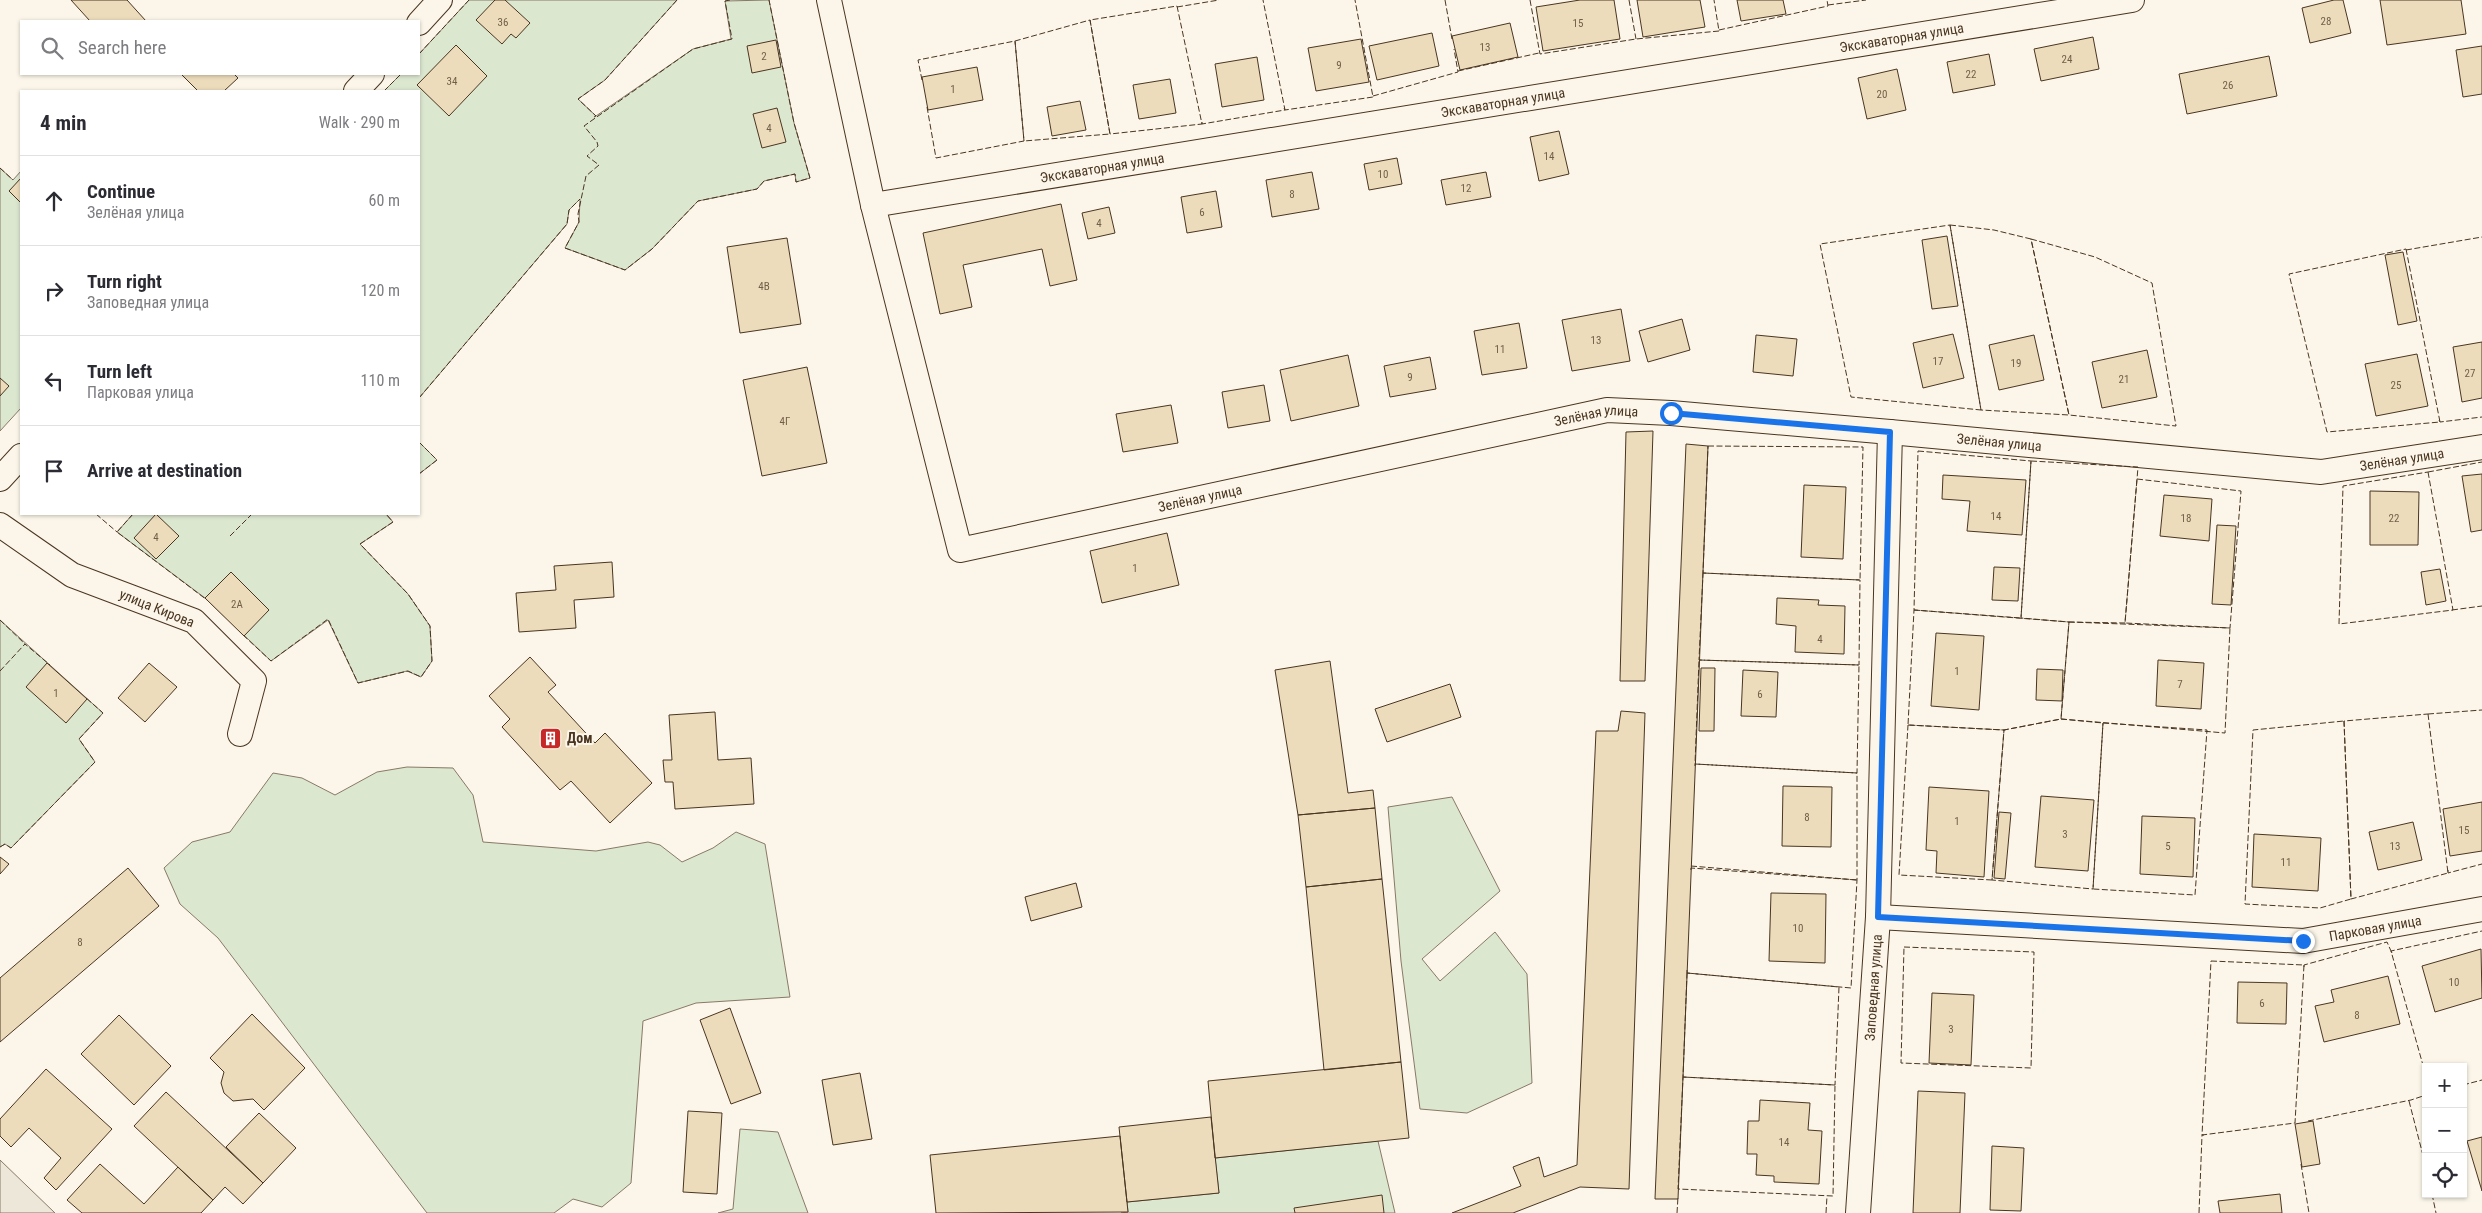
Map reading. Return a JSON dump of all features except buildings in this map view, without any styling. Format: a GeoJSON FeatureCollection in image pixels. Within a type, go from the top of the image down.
{"type":"FeatureCollection","features":[{"type":"Feature","properties":{"kind":"street"},"geometry":{"type":"LineString","coordinates":[[420,22],[440,0]]}},
{"type":"Feature","properties":{"kind":"street"},"geometry":{"type":"LineString","coordinates":[[829,0],[873,205]]}},
{"type":"Feature","properties":{"kind":"street","name":"Экскаваторная улица"},"geometry":{"type":"LineString","coordinates":[[873,205],[2132,0]]}},
{"type":"Feature","properties":{"kind":"street"},"geometry":{"type":"LineString","coordinates":[[357,90],[371,75]]}},
{"type":"Feature","properties":{"kind":"street","name":"Зелёная улица"},"geometry":{"type":"LineString","coordinates":[[873,205],[960,550],[1606,410],[1671,413],[2321,472],[2482,447]]}},
{"type":"Feature","properties":{"kind":"street","name":"Заповедная улица"},"geometry":{"type":"LineString","coordinates":[[1858,1213],[1878,917],[1890,432]]}},
{"type":"Feature","properties":{"kind":"street"},"geometry":{"type":"LineString","coordinates":[[0,479],[20,457]]}},
{"type":"Feature","properties":{"kind":"street","name":"улица Кирова"},"geometry":{"type":"LineString","coordinates":[[0,525],[72,575],[194,621],[254,681],[240,734]]}},
{"type":"Feature","properties":{"kind":"street","name":"Парковая улица"},"geometry":{"type":"LineString","coordinates":[[1878,917],[2303,941],[2482,909]]}},
{"type":"Feature","properties":{"kind":"green space"},"geometry":{"type":"Polygon","coordinates":[[[469,0],[677,0],[605,80],[578,99],[596,116],[693,49],[731,39],[725,1],[769,0],[794,123],[810,178],[796,182],[795,174],[764,181],[757,189],[698,201],[652,249],[625,270],[565,248],[579,222],[580,199],[569,210],[567,224],[420,397],[420,90],[385,90],[400,75],[420,75],[420,53],[469,0]]]}},
{"type":"Feature","properties":{"kind":"green space"},"geometry":{"type":"Polygon","coordinates":[[[0,168],[13,180],[20,172],[20,409],[0,431],[0,168]]]}},
{"type":"Feature","properties":{"kind":"green space"},"geometry":{"type":"Polygon","coordinates":[[[420,443],[437,460],[420,473],[420,443]]]}},
{"type":"Feature","properties":{"kind":"green space"},"geometry":{"type":"Polygon","coordinates":[[[132,515],[387,515],[393,522],[360,544],[408,594],[430,626],[432,661],[421,677],[407,671],[358,683],[328,620],[271,661],[205,598],[117,532],[132,515]]]}},
{"type":"Feature","properties":{"kind":"green space"},"geometry":{"type":"Polygon","coordinates":[[[0,620],[103,713],[79,739],[95,762],[11,848],[5,844],[0,847],[0,620]]]}},
{"type":"Feature","properties":{"kind":"green space"},"geometry":{"type":"Polygon","coordinates":[[[407,767],[453,768],[473,795],[483,842],[596,851],[648,842],[660,845],[682,862],[713,848],[736,832],[765,844],[790,997],[696,1003],[643,1021],[631,1183],[602,1207],[573,1199],[554,1213],[427,1213],[218,938],[180,904],[164,868],[192,842],[230,832],[273,773],[302,778],[335,795],[377,772],[407,767]]]}},
{"type":"Feature","properties":{"kind":"green space"},"geometry":{"type":"Polygon","coordinates":[[[1452,797],[1500,891],[1422,959],[1440,981],[1495,932],[1527,974],[1532,1083],[1467,1113],[1420,1109],[1401,961],[1388,807],[1452,797]]]}},
{"type":"Feature","properties":{"kind":"green space"},"geometry":{"type":"Polygon","coordinates":[[[740,1129],[778,1132],[808,1213],[718,1213],[733,1209],[740,1129]]]}},
{"type":"Feature","properties":{"kind":"green space"},"geometry":{"type":"Polygon","coordinates":[[[1378,1141],[1395,1213],[1121,1213],[1128,1212],[1127,1202],[1219,1193],[1215,1158],[1378,1141]]]}},
{"type":"Feature","properties":{"kind":"shaded area"},"geometry":{"type":"Polygon","coordinates":[[[0,1160],[55,1213],[0,1213],[0,1160]]]}},
{"type":"Feature","properties":{"kind":"fence"},"geometry":{"type":"LineString","coordinates":[[420,53],[469,0]]}},
{"type":"Feature","properties":{"kind":"fence"},"geometry":{"type":"LineString","coordinates":[[594,117],[596,116],[578,99],[605,80],[677,0]]}},
{"type":"Feature","properties":{"kind":"fence"},"geometry":{"type":"LineString","coordinates":[[730,0],[725,1],[732,39],[693,49],[584,126],[598,146],[587,156],[599,165],[586,176],[578,214],[579,222],[565,248],[625,270],[652,249],[698,201],[757,189],[764,181],[795,174],[796,182],[810,178],[794,123],[769,0]]}},
{"type":"Feature","properties":{"kind":"fence"},"geometry":{"type":"LineString","coordinates":[[1177,7],[1219,0]]}},
{"type":"Feature","properties":{"kind":"fence"},"geometry":{"type":"LineString","coordinates":[[1202,122],[1202,124],[1285,110],[1263,0]]}},
{"type":"Feature","properties":{"kind":"fence"},"geometry":{"type":"LineString","coordinates":[[1284,108],[1285,110],[1373,97],[1355,0]]}},
{"type":"Feature","properties":{"kind":"fence"},"geometry":{"type":"LineString","coordinates":[[1445,0],[1452,39]]}},
{"type":"Feature","properties":{"kind":"fence"},"geometry":{"type":"LineString","coordinates":[[1530,0],[1540,54],[1636,39],[1719,31],[1714,0]]}},
{"type":"Feature","properties":{"kind":"fence"},"geometry":{"type":"LineString","coordinates":[[1629,0],[1636,39]]}},
{"type":"Feature","properties":{"kind":"fence"},"geometry":{"type":"LineString","coordinates":[[1719,30],[1828,6],[1827,0]]}},
{"type":"Feature","properties":{"kind":"fence"},"geometry":{"type":"LineString","coordinates":[[1828,5],[1866,0]]}},
{"type":"Feature","properties":{"kind":"fence"},"geometry":{"type":"LineString","coordinates":[[1177,6],[1202,124],[1110,134],[1090,20],[1177,6]]}},
{"type":"Feature","properties":{"kind":"fence"},"geometry":{"type":"LineString","coordinates":[[922,80],[918,60],[1015,41],[1090,20],[1110,134],[1024,141],[1015,41]]}},
{"type":"Feature","properties":{"kind":"fence"},"geometry":{"type":"LineString","coordinates":[[927,107],[936,158],[1024,141],[1015,41]]}},
{"type":"Feature","properties":{"kind":"fence"},"geometry":{"type":"LineString","coordinates":[[1373,96],[1458,72],[1454,49]]}},
{"type":"Feature","properties":{"kind":"fence"},"geometry":{"type":"LineString","coordinates":[[1458,71],[1539,53]]}},
{"type":"Feature","properties":{"kind":"fence"},"geometry":{"type":"LineString","coordinates":[[385,90],[400,75]]}},
{"type":"Feature","properties":{"kind":"fence"},"geometry":{"type":"LineString","coordinates":[[0,168],[13,180]]}},
{"type":"Feature","properties":{"kind":"fence"},"geometry":{"type":"LineString","coordinates":[[420,397],[567,224],[569,210],[580,199]]}},
{"type":"Feature","properties":{"kind":"fence"},"geometry":{"type":"LineString","coordinates":[[1950,225],[1981,410],[1851,397],[1820,244],[1950,225]]}},
{"type":"Feature","properties":{"kind":"fence"},"geometry":{"type":"LineString","coordinates":[[1950,225],[1994,230],[2031,239],[2069,415],[1981,410],[1950,225]]}},
{"type":"Feature","properties":{"kind":"fence"},"geometry":{"type":"LineString","coordinates":[[2406,250],[2482,237]]}},
{"type":"Feature","properties":{"kind":"fence"},"geometry":{"type":"LineString","coordinates":[[2031,239],[2095,257],[2152,283],[2176,426],[2069,415],[2031,239]]}},
{"type":"Feature","properties":{"kind":"fence"},"geometry":{"type":"LineString","coordinates":[[2406,249],[2440,422],[2327,432],[2289,274],[2406,249]]}},
{"type":"Feature","properties":{"kind":"fence"},"geometry":{"type":"LineString","coordinates":[[2439,420],[2440,422],[2482,417]]}},
{"type":"Feature","properties":{"kind":"fence"},"geometry":{"type":"LineString","coordinates":[[420,443],[437,460],[420,473]]}},
{"type":"Feature","properties":{"kind":"fence"},"geometry":{"type":"LineString","coordinates":[[1708,446],[1863,447],[1860,580],[1703,573],[1708,446]]}},
{"type":"Feature","properties":{"kind":"fence"},"geometry":{"type":"LineString","coordinates":[[1918,451],[2031,461],[2021,618],[1914,610],[1918,451]]}},
{"type":"Feature","properties":{"kind":"fence"},"geometry":{"type":"LineString","coordinates":[[2031,461],[2138,467],[2125,623],[2069,622],[2021,618],[2031,461]]}},
{"type":"Feature","properties":{"kind":"fence"},"geometry":{"type":"LineString","coordinates":[[2428,472],[2482,462]]}},
{"type":"Feature","properties":{"kind":"fence"},"geometry":{"type":"LineString","coordinates":[[2428,472],[2453,610],[2339,624],[2343,486],[2428,472]]}},
{"type":"Feature","properties":{"kind":"fence"},"geometry":{"type":"LineString","coordinates":[[2137,479],[2241,491],[2230,628],[2125,623],[2137,479]]}},
{"type":"Feature","properties":{"kind":"fence"},"geometry":{"type":"LineString","coordinates":[[97,515],[117,532]]}},
{"type":"Feature","properties":{"kind":"fence"},"geometry":{"type":"LineString","coordinates":[[132,515],[117,532],[207,600]]}},
{"type":"Feature","properties":{"kind":"fence"},"geometry":{"type":"LineString","coordinates":[[230,536],[251,515]]}},
{"type":"Feature","properties":{"kind":"fence"},"geometry":{"type":"LineString","coordinates":[[243,635],[271,661],[328,619],[358,683],[408,671],[421,677],[432,661],[430,626],[408,594],[360,544],[393,522],[387,515]]}},
{"type":"Feature","properties":{"kind":"fence"},"geometry":{"type":"LineString","coordinates":[[1703,573],[1860,580],[1859,665],[1699,660],[1703,573]]}},
{"type":"Feature","properties":{"kind":"fence"},"geometry":{"type":"LineString","coordinates":[[2452,610],[2482,606]]}},
{"type":"Feature","properties":{"kind":"fence"},"geometry":{"type":"LineString","coordinates":[[1914,610],[2069,622],[2061,719],[2004,730],[1908,725],[1914,610]]}},
{"type":"Feature","properties":{"kind":"fence"},"geometry":{"type":"LineString","coordinates":[[0,620],[24,645]]}},
{"type":"Feature","properties":{"kind":"fence"},"geometry":{"type":"LineString","coordinates":[[2069,622],[2230,628],[2225,733],[2061,719],[2069,622]]}},
{"type":"Feature","properties":{"kind":"fence"},"geometry":{"type":"LineString","coordinates":[[0,671],[25,644],[50,665]]}},
{"type":"Feature","properties":{"kind":"fence"},"geometry":{"type":"LineString","coordinates":[[1699,660],[1859,665],[1857,773],[1695,764],[1699,660]]}},
{"type":"Feature","properties":{"kind":"fence"},"geometry":{"type":"LineString","coordinates":[[0,847],[5,844],[11,848],[95,762],[79,739],[103,713],[85,697]]}},
{"type":"Feature","properties":{"kind":"fence"},"geometry":{"type":"LineString","coordinates":[[2428,714],[2482,710]]}},
{"type":"Feature","properties":{"kind":"fence"},"geometry":{"type":"LineString","coordinates":[[2428,714],[2448,873],[2351,899],[2344,721],[2428,714]]}},
{"type":"Feature","properties":{"kind":"fence"},"geometry":{"type":"LineString","coordinates":[[2061,719],[2103,723],[2093,889],[1992,880],[2004,730],[2061,719]]}},
{"type":"Feature","properties":{"kind":"fence"},"geometry":{"type":"LineString","coordinates":[[2344,721],[2351,899],[2320,908],[2245,904],[2253,730],[2344,721]]}},
{"type":"Feature","properties":{"kind":"fence"},"geometry":{"type":"LineString","coordinates":[[2103,723],[2207,730],[2195,895],[2093,889],[2103,723]]}},
{"type":"Feature","properties":{"kind":"fence"},"geometry":{"type":"LineString","coordinates":[[1908,725],[2004,730],[1992,880],[1899,875],[1908,725]]}},
{"type":"Feature","properties":{"kind":"fence"},"geometry":{"type":"LineString","coordinates":[[1687,970],[1687,973],[1851,988],[1857,880],[1857,773],[1695,764],[1695,766]]}},
{"type":"Feature","properties":{"kind":"fence"},"geometry":{"type":"LineString","coordinates":[[2448,870],[2448,873],[2482,864]]}},
{"type":"Feature","properties":{"kind":"fence"},"geometry":{"type":"LineString","coordinates":[[1691,866],[1857,880]]}},
{"type":"Feature","properties":{"kind":"fence"},"geometry":{"type":"LineString","coordinates":[[1691,870],[1691,868],[1857,880]]}},
{"type":"Feature","properties":{"kind":"fence"},"geometry":{"type":"LineString","coordinates":[[2392,953],[2391,951],[2482,931]]}},
{"type":"Feature","properties":{"kind":"fence"},"geometry":{"type":"LineString","coordinates":[[2304,967],[2304,965],[2387,942],[2422,1063]]}},
{"type":"Feature","properties":{"kind":"fence"},"geometry":{"type":"LineString","coordinates":[[1904,947],[2034,952],[2031,1068],[1901,1063],[1904,947]]}},
{"type":"Feature","properties":{"kind":"fence"},"geometry":{"type":"LineString","coordinates":[[2211,961],[2304,965],[2295,1123],[2202,1135],[2211,961]]}},
{"type":"Feature","properties":{"kind":"fence"},"geometry":{"type":"LineString","coordinates":[[1687,973],[1839,987],[1835,1085],[1683,1077],[1687,973]]}},
{"type":"Feature","properties":{"kind":"fence"},"geometry":{"type":"LineString","coordinates":[[1683,1077],[1835,1085],[1833,1196],[1678,1189],[1683,1077]]}},
{"type":"Feature","properties":{"kind":"fence"},"geometry":{"type":"LineString","coordinates":[[2467,1084],[2482,1080]]}},
{"type":"Feature","properties":{"kind":"fence"},"geometry":{"type":"LineString","coordinates":[[2308,1121],[2422,1096]]}},
{"type":"Feature","properties":{"kind":"fence"},"geometry":{"type":"LineString","coordinates":[[2409,1101],[2422,1153]]}},
{"type":"Feature","properties":{"kind":"fence"},"geometry":{"type":"LineString","coordinates":[[2199,1213],[2202,1135],[2204,1135]]}},
{"type":"Feature","properties":{"kind":"fence"},"geometry":{"type":"LineString","coordinates":[[2301,1164],[2309,1213]]}},
{"type":"Feature","properties":{"kind":"fence"},"geometry":{"type":"LineString","coordinates":[[1826,1213],[1827,1196]]}},
{"type":"Feature","properties":{"kind":"fence"},"geometry":{"type":"LineString","coordinates":[[1677,1213],[1678,1197]]}},
{"type":"Feature","properties":{"kind":"fence"},"geometry":{"type":"LineString","coordinates":[[2433,1198],[2436,1213]]}},
{"type":"Feature","properties":{"kind":"place","name":"Дом"},"geometry":{"type":"Point","coordinates":[551,738]}},
{"type":"Feature","properties":{"kind":"route"},"geometry":{"type":"LineString","coordinates":[[1671,413],[1890,432],[1878,917],[2303,941]]}}]}
